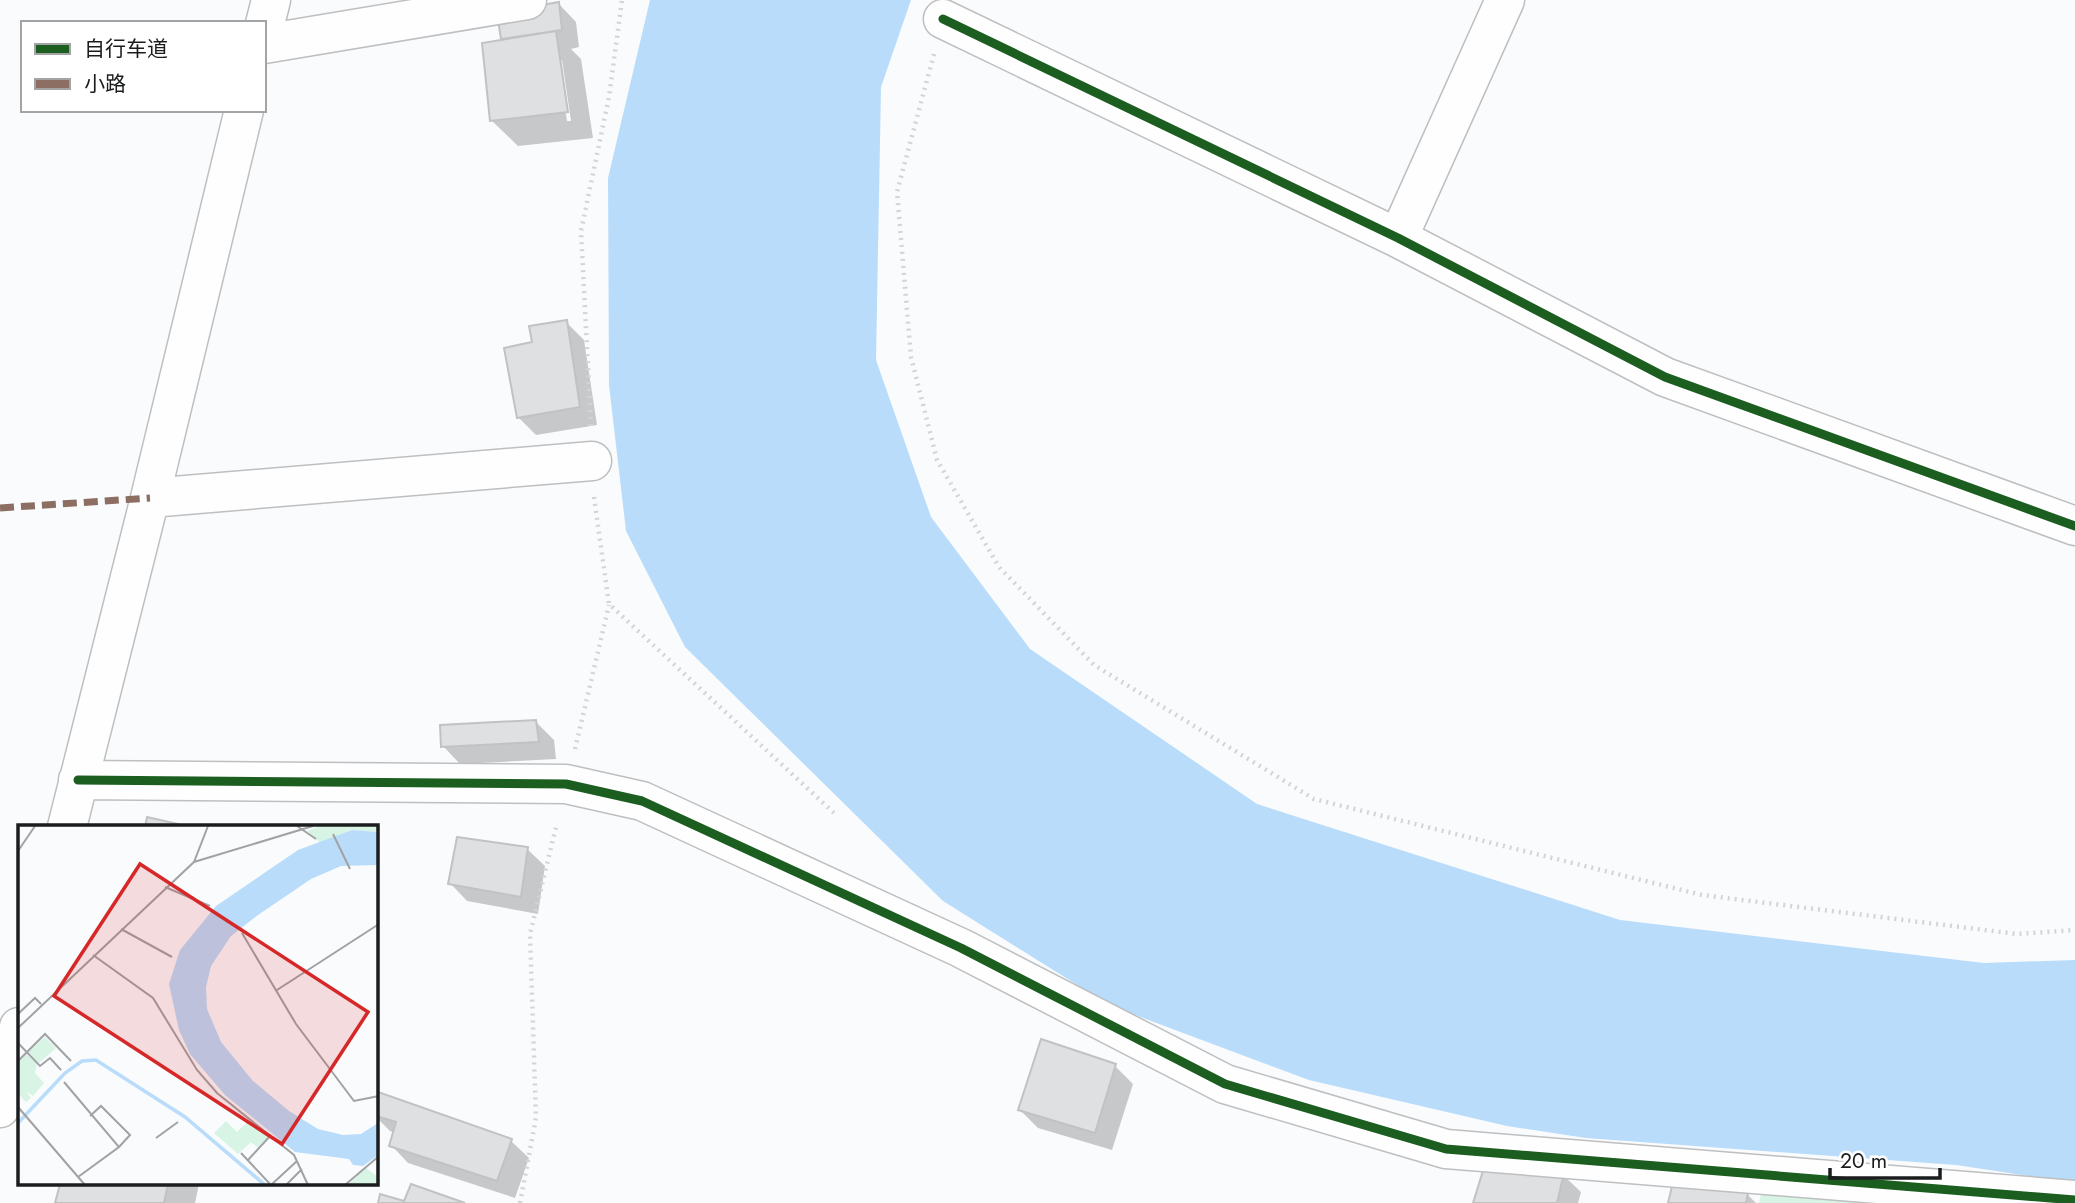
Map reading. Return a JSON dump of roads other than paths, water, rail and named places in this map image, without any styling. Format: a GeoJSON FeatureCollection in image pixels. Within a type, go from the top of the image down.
{"type":"FeatureCollection","features":[{"type":"Feature","properties":{"kind":"street"},"geometry":{"type":"LineString","coordinates":[[266,21],[271,0]]}},
{"type":"Feature","properties":{"kind":"street"},"geometry":{"type":"LineString","coordinates":[[266,44],[527,0]]}},
{"type":"Feature","properties":{"kind":"street"},"geometry":{"type":"LineString","coordinates":[[1398,238],[1504,0]]}},
{"type":"Feature","properties":{"kind":"street"},"geometry":{"type":"LineString","coordinates":[[943,19],[1398,238],[1665,377],[2075,526]]}},
{"type":"Feature","properties":{"kind":"street"},"geometry":{"type":"LineString","coordinates":[[67,825],[244,112]]}},
{"type":"Feature","properties":{"kind":"street"},"geometry":{"type":"LineString","coordinates":[[150,498],[592,461]]}},
{"type":"Feature","properties":{"kind":"street"},"geometry":{"type":"LineString","coordinates":[[78,780],[566,784],[642,801],[961,948],[1225,1084],[1446,1149],[1965,1197],[2075,1200]]}},
{"type":"Feature","properties":{"kind":"street"},"geometry":{"type":"LineString","coordinates":[[0,1108],[18,1031]]}},
{"type":"Feature","properties":{"kind":"water"},"geometry":{"type":"Polygon","coordinates":[[[650,0],[911,0],[881,87],[876,360],[931,517],[1030,649],[1257,804],[1620,920],[1984,963],[2075,960],[2075,1183],[1956,1165],[1586,1138],[1507,1126],[1309,1080],[1111,1006],[943,901],[685,647],[626,531],[609,385],[608,178],[650,0]]]}}]}
